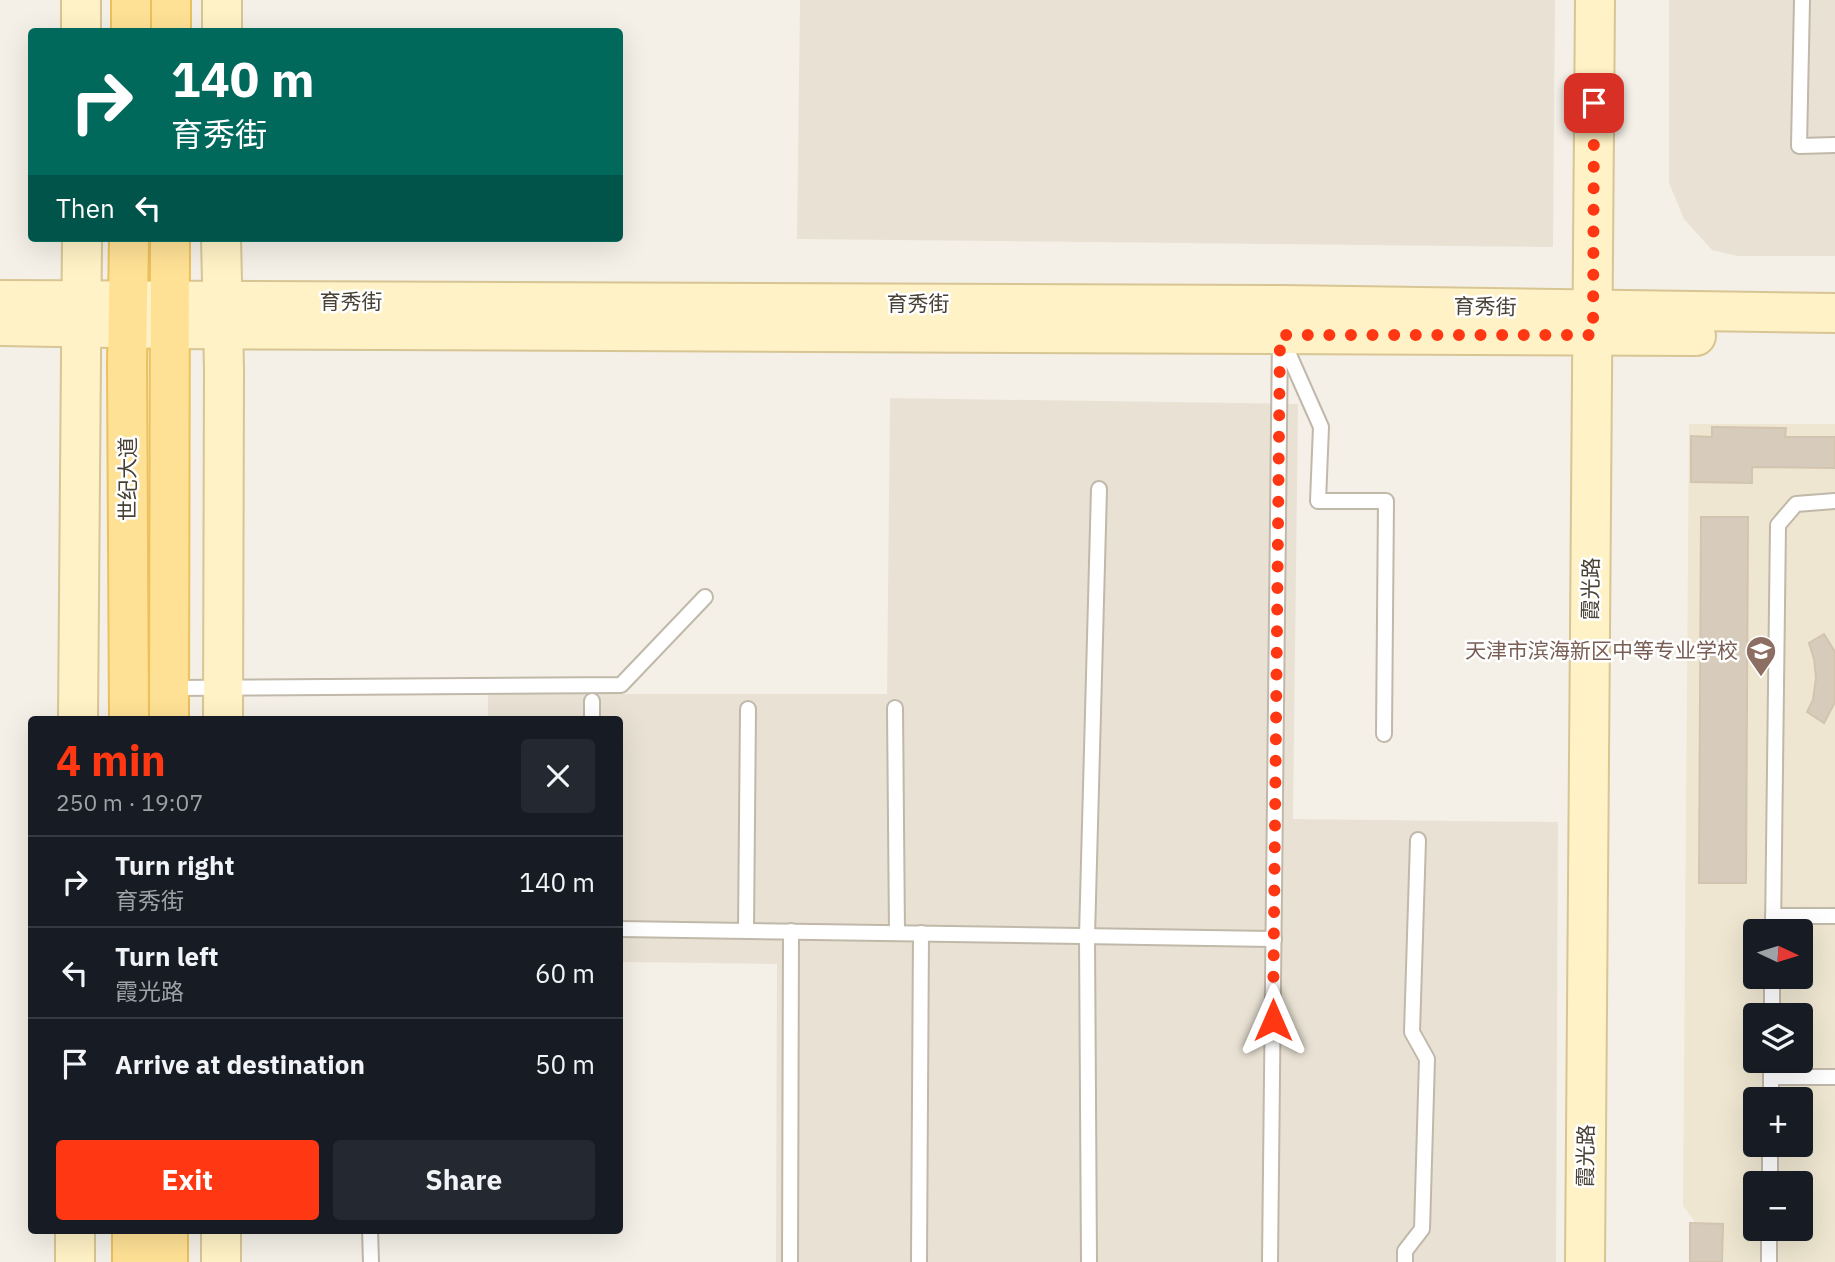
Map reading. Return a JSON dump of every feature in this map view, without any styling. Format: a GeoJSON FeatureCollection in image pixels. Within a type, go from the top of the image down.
{"type":"FeatureCollection","features":[{"type":"Feature","properties":{"kind":"main road"},"geometry":{"type":"LineString","coordinates":[[131,0],[131,28]]}},
{"type":"Feature","properties":{"kind":"main road"},"geometry":{"type":"LineString","coordinates":[[171,0],[171,28]]}},
{"type":"Feature","properties":{"kind":"main road","name":"世纪大道"},"geometry":{"type":"LineString","coordinates":[[129,716],[130,242]]}},
{"type":"Feature","properties":{"kind":"main road","name":"世纪大道"},"geometry":{"type":"LineString","coordinates":[[169,704],[170,242]]}},
{"type":"Feature","properties":{"kind":"main road"},"geometry":{"type":"LineString","coordinates":[[132,1234],[132,1262]]}},
{"type":"Feature","properties":{"kind":"main road"},"geometry":{"type":"LineString","coordinates":[[168,1234],[168,1262]]}},
{"type":"Feature","properties":{"kind":"street"},"geometry":{"type":"LineString","coordinates":[[81,0],[81,28]]}},
{"type":"Feature","properties":{"kind":"street"},"geometry":{"type":"LineString","coordinates":[[222,0],[222,28]]}},
{"type":"Feature","properties":{"kind":"street","name":"霞光路"},"geometry":{"type":"LineString","coordinates":[[1595,0],[1604,322],[1608,1262]]}},
{"type":"Feature","properties":{"kind":"street","name":"霞光路"},"geometry":{"type":"LineString","coordinates":[[1585,1262],[1604,322],[1617,0]]}},
{"type":"Feature","properties":{"kind":"street"},"geometry":{"type":"LineString","coordinates":[[78,716],[82,242]]}},
{"type":"Feature","properties":{"kind":"street"},"geometry":{"type":"LineString","coordinates":[[221,242],[223,704]]}},
{"type":"Feature","properties":{"kind":"street","name":"育秀街"},"geometry":{"type":"LineString","coordinates":[[0,300],[82,314],[222,316],[1604,322],[1835,313]]}},
{"type":"Feature","properties":{"kind":"street","name":"育秀街"},"geometry":{"type":"LineString","coordinates":[[0,326],[82,314]]}},
{"type":"Feature","properties":{"kind":"street","name":"育秀街"},"geometry":{"type":"LineString","coordinates":[[1604,322],[1835,337]]}},
{"type":"Feature","properties":{"kind":"street"},"geometry":{"type":"LineString","coordinates":[[75,1234],[75,1262]]}},
{"type":"Feature","properties":{"kind":"street"},"geometry":{"type":"LineString","coordinates":[[221,1234],[221,1262]]}},
{"type":"Feature","properties":{"kind":"lane"},"geometry":{"type":"LineString","coordinates":[[1802,0],[1799,146],[1835,145]]}},
{"type":"Feature","properties":{"kind":"lane"},"geometry":{"type":"LineString","coordinates":[[1281,320],[1321,427],[1318,501],[1386,501],[1384,734]]}},
{"type":"Feature","properties":{"kind":"lane"},"geometry":{"type":"LineString","coordinates":[[1270,1262],[1281,320]]}},
{"type":"Feature","properties":{"kind":"lane"},"geometry":{"type":"LineString","coordinates":[[1089,1262],[1087,936],[1098,489]]}},
{"type":"Feature","properties":{"kind":"lane"},"geometry":{"type":"LineString","coordinates":[[1835,501],[1796,504],[1778,525],[1773,916],[1835,916]]}},
{"type":"Feature","properties":{"kind":"lane"},"geometry":{"type":"LineString","coordinates":[[169,704],[223,704],[621,685],[705,597]]}},
{"type":"Feature","properties":{"kind":"lane"},"geometry":{"type":"LineString","coordinates":[[592,716],[593,701]]}},
{"type":"Feature","properties":{"kind":"lane"},"geometry":{"type":"LineString","coordinates":[[894,708],[897,933]]}},
{"type":"Feature","properties":{"kind":"lane"},"geometry":{"type":"LineString","coordinates":[[746,930],[748,709]]}},
{"type":"Feature","properties":{"kind":"lane"},"geometry":{"type":"LineString","coordinates":[[1405,1262],[1405,1251],[1422,1229],[1427,1059],[1412,1032],[1418,840]]}},
{"type":"Feature","properties":{"kind":"lane"},"geometry":{"type":"LineString","coordinates":[[623,929],[1273,939]]}},
{"type":"Feature","properties":{"kind":"lane"},"geometry":{"type":"LineString","coordinates":[[790,1262],[791,931]]}},
{"type":"Feature","properties":{"kind":"lane"},"geometry":{"type":"LineString","coordinates":[[919,1262],[921,933]]}},
{"type":"Feature","properties":{"kind":"lane"},"geometry":{"type":"LineString","coordinates":[[1771,1073],[1771,1087]]}},
{"type":"Feature","properties":{"kind":"lane"},"geometry":{"type":"LineString","coordinates":[[1771,1077],[1835,1077]]}},
{"type":"Feature","properties":{"kind":"lane"},"geometry":{"type":"LineString","coordinates":[[370,1234],[371,1262]]}},
{"type":"Feature","properties":{"kind":"lane"},"geometry":{"type":"LineString","coordinates":[[1769,1241],[1769,1262]]}},
{"type":"Feature","properties":{"kind":"shaded area"},"geometry":{"type":"Polygon","coordinates":[[[800,0],[1555,0],[1553,247],[797,239],[800,0]]]}},
{"type":"Feature","properties":{"kind":"shaded area"},"geometry":{"type":"Polygon","coordinates":[[[1669,0],[1835,0],[1835,256],[1738,256],[1712,250],[1684,219],[1669,183],[1669,0]]]}},
{"type":"Feature","properties":{"kind":"shaded area"},"geometry":{"type":"Polygon","coordinates":[[[890,398],[1298,404],[1293,819],[1558,822],[1556,1262],[776,1262],[777,964],[623,962],[623,716],[488,716],[488,694],[887,694],[890,398]]]}},
{"type":"Feature","properties":{"kind":"shaded area","name":"天津市滨海新区中等专业学校"},"geometry":{"type":"Polygon","coordinates":[[[1689,424],[1835,424],[1835,1262],[1695,1262],[1696,1223],[1683,1206],[1689,424]]]}},
{"type":"Feature","properties":{"kind":"building"},"geometry":{"type":"Polygon","coordinates":[[[1712,427],[1786,428],[1785,437],[1835,437],[1835,468],[1752,467],[1752,483],[1691,482],[1691,436],[1712,437],[1712,427]]]}},
{"type":"Feature","properties":{"kind":"building"},"geometry":{"type":"Polygon","coordinates":[[[1701,517],[1748,517],[1746,883],[1699,883],[1701,517]]]}},
{"type":"Feature","properties":{"kind":"building"},"geometry":{"type":"Polygon","coordinates":[[[1824,634],[1835,652],[1835,702],[1824,723],[1807,712],[1813,700],[1816,678],[1809,643],[1824,634]]]}},
{"type":"Feature","properties":{"kind":"building"},"geometry":{"type":"Polygon","coordinates":[[[1690,1223],[1723,1224],[1722,1262],[1690,1262],[1690,1223]]]}},
{"type":"Feature","properties":{"kind":"place","name":"天津市滨海新区中等专业学校"},"geometry":{"type":"Point","coordinates":[1761,678]}},
{"type":"Feature","properties":{"kind":"route"},"geometry":{"type":"LineString","coordinates":[[1273,1020],[1280,335],[1593,335],[1594,103]]}}]}
